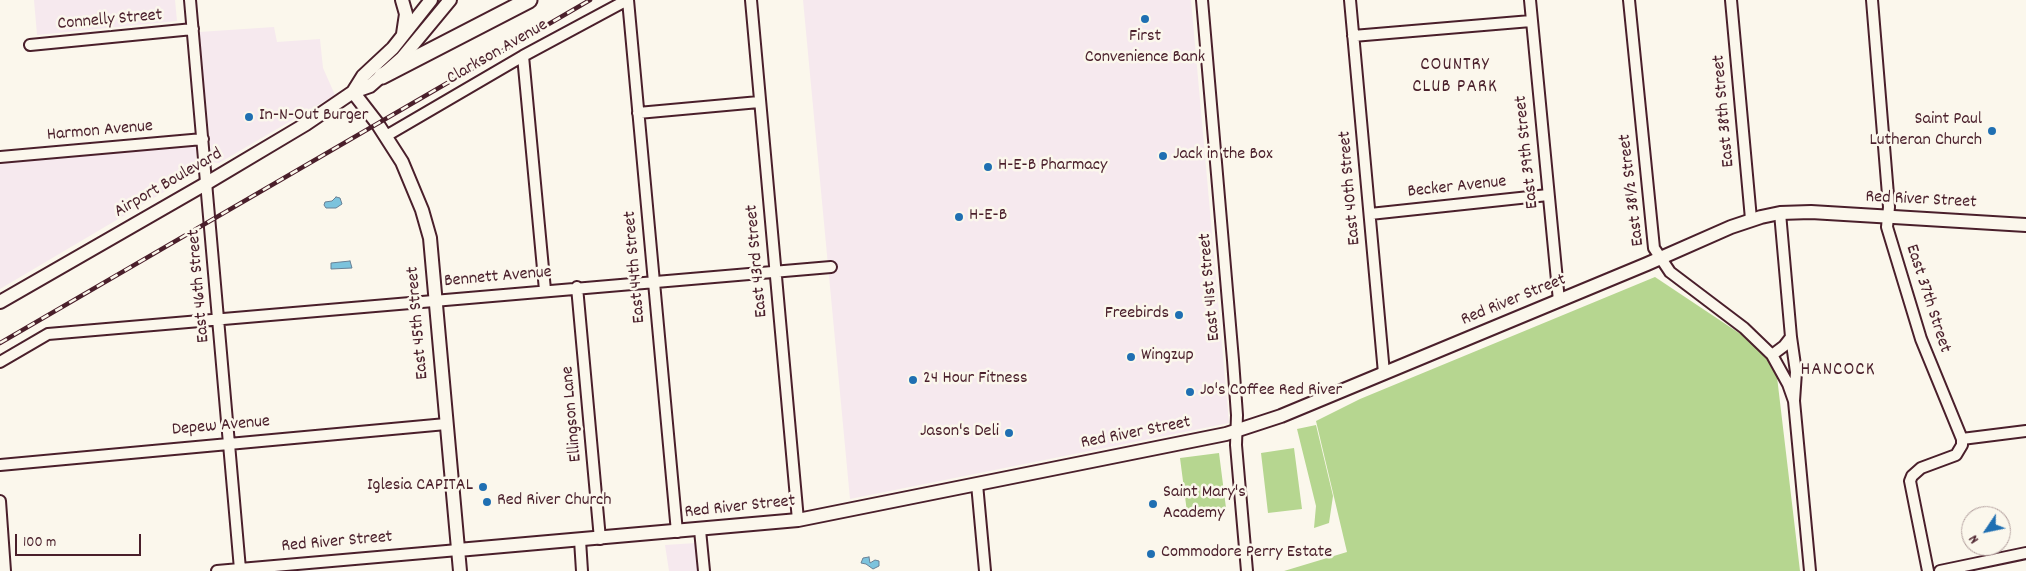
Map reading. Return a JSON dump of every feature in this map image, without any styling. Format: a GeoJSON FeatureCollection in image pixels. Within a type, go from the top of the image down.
{"type":"FeatureCollection","features":[{"type":"Feature","properties":{"kind":"highway"},"geometry":{"type":"LineString","coordinates":[[382,76],[529,0]]}},
{"type":"Feature","properties":{"kind":"main road"},"geometry":{"type":"LineString","coordinates":[[402,0],[406,14],[403,36]]}},
{"type":"Feature","properties":{"kind":"main road","name":"Airport Boulevard"},"geometry":{"type":"LineString","coordinates":[[352,92],[363,76],[403,36],[431,0]]}},
{"type":"Feature","properties":{"kind":"main road","name":"Airport Boulevard"},"geometry":{"type":"LineString","coordinates":[[0,302],[306,124],[352,92],[370,86],[402,58],[450,0]]}},
{"type":"Feature","properties":{"kind":"main road","name":"East 45th Street"},"geometry":{"type":"LineString","coordinates":[[352,92],[386,136],[402,162],[422,210],[430,238],[460,571]]}},
{"type":"Feature","properties":{"kind":"main road","name":"Red River Street"},"geometry":{"type":"LineString","coordinates":[[458,550],[798,520],[1236,430],[1281,416],[1751,219],[1780,213],[1810,212],[2026,225]]}},
{"type":"Feature","properties":{"kind":"street","name":"East 46th Street"},"geometry":{"type":"LineString","coordinates":[[190,0],[240,569]]}},
{"type":"Feature","properties":{"kind":"street","name":"Clarkson Avenue"},"geometry":{"type":"LineString","coordinates":[[386,136],[523,56],[627,0]]}},
{"type":"Feature","properties":{"kind":"street","name":"East 44th Street"},"geometry":{"type":"LineString","coordinates":[[627,0],[677,532]]}},
{"type":"Feature","properties":{"kind":"street","name":"East 43rd Street"},"geometry":{"type":"LineString","coordinates":[[751,0],[798,520]]}},
{"type":"Feature","properties":{"kind":"street","name":"East 41st Street"},"geometry":{"type":"LineString","coordinates":[[1202,0],[1233,351],[1236,444],[1247,571]]}},
{"type":"Feature","properties":{"kind":"street","name":"East 40th Street"},"geometry":{"type":"LineString","coordinates":[[1350,0],[1384,373]]}},
{"type":"Feature","properties":{"kind":"street","name":"East 39th Street"},"geometry":{"type":"LineString","coordinates":[[1530,0],[1559,301]]}},
{"type":"Feature","properties":{"kind":"street","name":"East 38½ Street"},"geometry":{"type":"LineString","coordinates":[[1630,0],[1654,248],[1670,272],[1744,328],[1772,354]]}},
{"type":"Feature","properties":{"kind":"street","name":"East 38th Street"},"geometry":{"type":"LineString","coordinates":[[1730,0],[1751,219]]}},
{"type":"Feature","properties":{"kind":"street","name":"East 37th Street"},"geometry":{"type":"LineString","coordinates":[[1872,0],[1889,207],[1887,228],[1914,317],[1962,439]]}},
{"type":"Feature","properties":{"kind":"street"},"geometry":{"type":"LineString","coordinates":[[1353,36],[1532,21]]}},
{"type":"Feature","properties":{"kind":"street","name":"Connelly Street"},"geometry":{"type":"LineString","coordinates":[[30,45],[193,29]]}},
{"type":"Feature","properties":{"kind":"street"},"geometry":{"type":"LineString","coordinates":[[523,56],[545,290]]}},
{"type":"Feature","properties":{"kind":"street"},"geometry":{"type":"LineString","coordinates":[[638,113],[759,102]]}},
{"type":"Feature","properties":{"kind":"street","name":"Harmon Avenue"},"geometry":{"type":"LineString","coordinates":[[0,157],[202,138]]}},
{"type":"Feature","properties":{"kind":"street","name":"Becker Avenue"},"geometry":{"type":"LineString","coordinates":[[1370,214],[1548,195]]}},
{"type":"Feature","properties":{"kind":"street"},"geometry":{"type":"LineString","coordinates":[[1780,213],[1796,372],[1794,401],[1810,571]]}},
{"type":"Feature","properties":{"kind":"street","name":"Bennett Avenue"},"geometry":{"type":"LineString","coordinates":[[0,362],[48,334],[831,267]]}},
{"type":"Feature","properties":{"kind":"street","name":"Ellingson Lane"},"geometry":{"type":"LineString","coordinates":[[577,288],[600,538]]}},
{"type":"Feature","properties":{"kind":"street"},"geometry":{"type":"LineString","coordinates":[[1791,337],[1784,346],[1772,354],[1788,384],[1794,401]]}},
{"type":"Feature","properties":{"kind":"street","name":"Depew Avenue"},"geometry":{"type":"LineString","coordinates":[[0,465],[446,424]]}},
{"type":"Feature","properties":{"kind":"street"},"geometry":{"type":"LineString","coordinates":[[1928,571],[1910,481],[1912,476],[1921,468],[1956,455],[1962,445],[1962,439],[2026,431]]}},
{"type":"Feature","properties":{"kind":"street"},"geometry":{"type":"LineString","coordinates":[[977,484],[985,571]]}},
{"type":"Feature","properties":{"kind":"street"},"geometry":{"type":"LineString","coordinates":[[0,501],[5,571]]}},
{"type":"Feature","properties":{"kind":"street"},"geometry":{"type":"LineString","coordinates":[[700,530],[704,571]]}},
{"type":"Feature","properties":{"kind":"street"},"geometry":{"type":"LineString","coordinates":[[580,540],[582,571]]}},
{"type":"Feature","properties":{"kind":"street","name":"Red River Street"},"geometry":{"type":"LineString","coordinates":[[217,571],[338,566],[458,550]]}},
{"type":"Feature","properties":{"kind":"street"},"geometry":{"type":"LineString","coordinates":[[1940,571],[2026,553]]}},
{"type":"Feature","properties":{"kind":"shaded area"},"geometry":{"type":"Polygon","coordinates":[[[34,0],[175,0],[177,21],[37,35],[34,0]]]}},
{"type":"Feature","properties":{"kind":"shaded area"},"geometry":{"type":"Polygon","coordinates":[[[803,0],[1191,0],[1229,423],[850,499],[803,0]]]}},
{"type":"Feature","properties":{"kind":"shaded area"},"geometry":{"type":"Polygon","coordinates":[[[274,27],[277,42],[320,39],[323,68],[335,95],[219,163],[212,162],[199,32],[274,27]]]}},
{"type":"Feature","properties":{"kind":"shaded area"},"geometry":{"type":"Polygon","coordinates":[[[196,146],[196,173],[0,289],[0,163],[196,146]]]}},
{"type":"Feature","properties":{"kind":"shaded area"},"geometry":{"type":"Polygon","coordinates":[[[696,543],[698,571],[669,571],[665,545],[696,543]]]}},
{"type":"Feature","properties":{"kind":"green space"},"geometry":{"type":"Polygon","coordinates":[[[1655,277],[1772,355],[1775,360],[1800,571],[1284,571],[1347,552],[1316,421],[1360,399],[1655,277]]]}},
{"type":"Feature","properties":{"kind":"green space"},"geometry":{"type":"Polygon","coordinates":[[[1316,425],[1333,496],[1329,523],[1314,528],[1316,506],[1297,429],[1316,425]]]}},
{"type":"Feature","properties":{"kind":"green space"},"geometry":{"type":"Polygon","coordinates":[[[1294,448],[1302,509],[1268,513],[1261,453],[1294,448]]]}},
{"type":"Feature","properties":{"kind":"green space"},"geometry":{"type":"Polygon","coordinates":[[[1219,453],[1226,508],[1187,512],[1180,458],[1219,453]]]}},
{"type":"Feature","properties":{"kind":"water"},"geometry":{"type":"Polygon","coordinates":[[[336,197],[340,198],[342,204],[336,208],[326,208],[325,202],[332,201],[336,197]]]}},
{"type":"Feature","properties":{"kind":"water"},"geometry":{"type":"Polygon","coordinates":[[[350,261],[352,268],[331,269],[331,263],[350,261]]]}},
{"type":"Feature","properties":{"kind":"water"},"geometry":{"type":"Polygon","coordinates":[[[869,557],[870,563],[875,560],[879,561],[879,566],[873,569],[861,563],[863,558],[869,557]]]}},
{"type":"Feature","properties":{"kind":"railway"},"geometry":{"type":"LineString","coordinates":[[0,343],[590,0]]}},
{"type":"Feature","properties":{"kind":"place","name":"First Convenience Bank"},"geometry":{"type":"Point","coordinates":[1145,19]}},
{"type":"Feature","properties":{"kind":"place","name":"In-N-Out Burger"},"geometry":{"type":"Point","coordinates":[249,117]}},
{"type":"Feature","properties":{"kind":"place","name":"Saint Paul Lutheran Church"},"geometry":{"type":"Point","coordinates":[1992,131]}},
{"type":"Feature","properties":{"kind":"place","name":"Jack in the Box"},"geometry":{"type":"Point","coordinates":[1163,156]}},
{"type":"Feature","properties":{"kind":"place","name":"H-E-B Pharmacy"},"geometry":{"type":"Point","coordinates":[988,167]}},
{"type":"Feature","properties":{"kind":"place","name":"H-E-B"},"geometry":{"type":"Point","coordinates":[959,217]}},
{"type":"Feature","properties":{"kind":"place","name":"Freebirds"},"geometry":{"type":"Point","coordinates":[1179,315]}},
{"type":"Feature","properties":{"kind":"place","name":"Wingzup"},"geometry":{"type":"Point","coordinates":[1131,357]}},
{"type":"Feature","properties":{"kind":"place","name":"24 Hour Fitness"},"geometry":{"type":"Point","coordinates":[913,380]}},
{"type":"Feature","properties":{"kind":"place","name":"Jo's Coffee Red River"},"geometry":{"type":"Point","coordinates":[1190,392]}},
{"type":"Feature","properties":{"kind":"place","name":"Jason's Deli"},"geometry":{"type":"Point","coordinates":[1009,433]}},
{"type":"Feature","properties":{"kind":"place","name":"Iglesia CAPITAL"},"geometry":{"type":"Point","coordinates":[483,487]}},
{"type":"Feature","properties":{"kind":"place","name":"Red River Church"},"geometry":{"type":"Point","coordinates":[487,502]}},
{"type":"Feature","properties":{"kind":"place","name":"Saint Mary's Academy"},"geometry":{"type":"Point","coordinates":[1153,504]}},
{"type":"Feature","properties":{"kind":"place","name":"Commodore Perry Estate"},"geometry":{"type":"Point","coordinates":[1151,554]}},
{"type":"Feature","properties":{"kind":"district","name":"COUNTRY CLUB PARK"},"geometry":{"type":"Point","coordinates":[1455,77]}},
{"type":"Feature","properties":{"kind":"district","name":"HANCOCK"},"geometry":{"type":"Point","coordinates":[1838,371]}}]}
